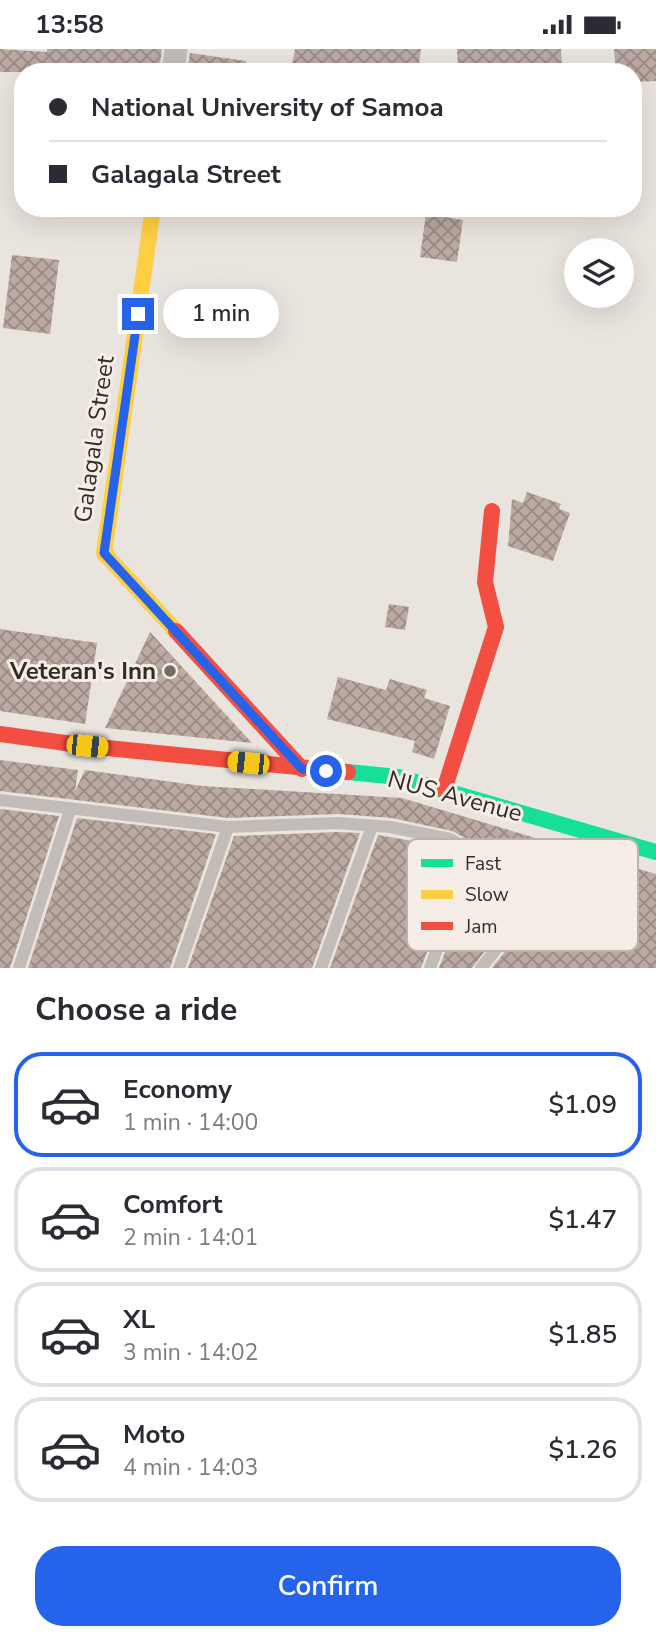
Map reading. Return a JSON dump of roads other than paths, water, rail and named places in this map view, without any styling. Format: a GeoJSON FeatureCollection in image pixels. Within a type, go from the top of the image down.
{"type":"FeatureCollection","features":[{"type":"Feature","properties":{"kind":"street","name":"Galagala Street"},"geometry":{"type":"LineString","coordinates":[[152,217],[104,553],[302,769]]}},
{"type":"Feature","properties":{"kind":"street"},"geometry":{"type":"LineString","coordinates":[[444,790],[496,627],[485,582],[492,511]]}},
{"type":"Feature","properties":{"kind":"street","name":"NUS Avenue"},"geometry":{"type":"LineString","coordinates":[[0,734],[302,769],[398,777],[612,839]]}},
{"type":"Feature","properties":{"kind":"street","name":"NUS Avenue"},"geometry":{"type":"LineString","coordinates":[[638,847],[656,852]]}},
{"type":"Feature","properties":{"kind":"lane"},"geometry":{"type":"LineString","coordinates":[[0,800],[228,827],[338,823],[372,825],[450,839]]}},
{"type":"Feature","properties":{"kind":"lane"},"geometry":{"type":"LineString","coordinates":[[19,968],[70,810]]}},
{"type":"Feature","properties":{"kind":"lane"},"geometry":{"type":"LineString","coordinates":[[321,968],[372,825]]}},
{"type":"Feature","properties":{"kind":"lane"},"geometry":{"type":"LineString","coordinates":[[179,968],[228,827]]}},
{"type":"Feature","properties":{"kind":"lane"},"geometry":{"type":"LineString","coordinates":[[430,968],[436,951]]}},
{"type":"Feature","properties":{"kind":"lane"},"geometry":{"type":"LineString","coordinates":[[481,968],[495,951]]}},
{"type":"Feature","properties":{"kind":"place","name":"Veteran's Inn"},"geometry":{"type":"Point","coordinates":[170,671]}}]}
